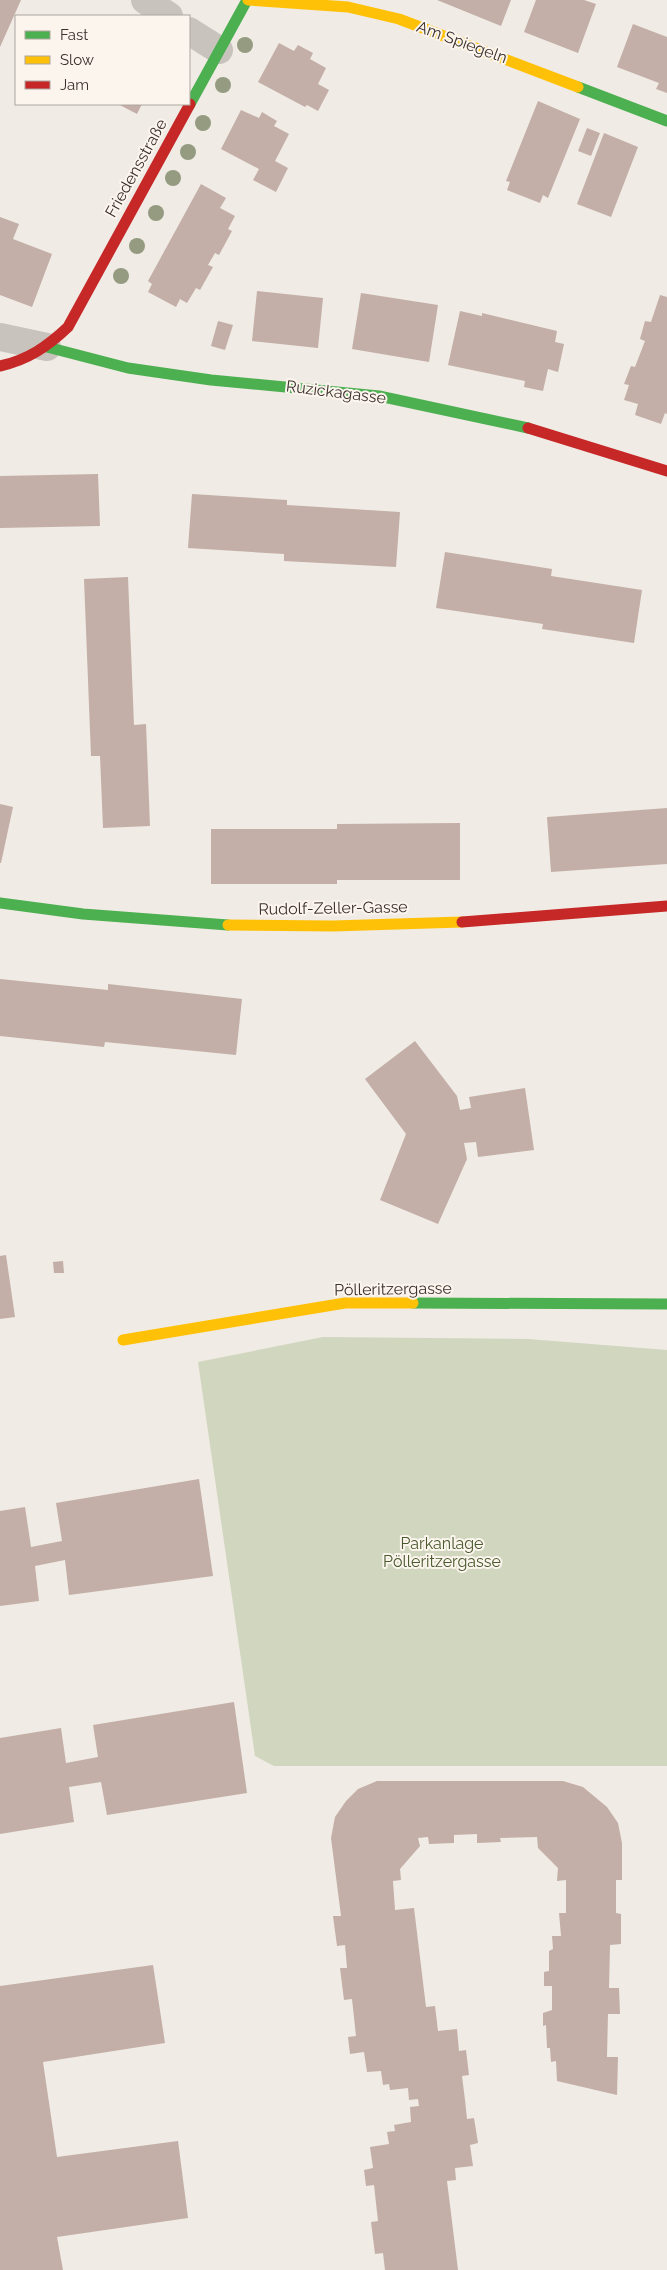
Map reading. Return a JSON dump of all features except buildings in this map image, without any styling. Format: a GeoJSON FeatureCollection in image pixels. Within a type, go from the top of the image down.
{"type":"FeatureCollection","features":[{"type":"Feature","properties":{"kind":"street"},"geometry":{"type":"LineString","coordinates":[[146,0],[168,15]]}},
{"type":"Feature","properties":{"kind":"street","name":"Friedensstraße"},"geometry":{"type":"LineString","coordinates":[[190,103],[248,0]]}},
{"type":"Feature","properties":{"kind":"street","name":"Am Spiegeln"},"geometry":{"type":"LineString","coordinates":[[248,0],[348,7],[399,19],[667,121]]}},
{"type":"Feature","properties":{"kind":"street"},"geometry":{"type":"LineString","coordinates":[[190,32],[219,50]]}},
{"type":"Feature","properties":{"kind":"street","name":"Friedensstraße"},"geometry":{"type":"LineString","coordinates":[[0,366],[14,364],[47,347],[68,327],[189,105]]}},
{"type":"Feature","properties":{"kind":"street","name":"Ruzickagasse"},"geometry":{"type":"LineString","coordinates":[[0,337],[47,347],[77,358],[137,370],[381,396],[476,415],[543,432],[667,471]]}},
{"type":"Feature","properties":{"kind":"street","name":"Rudolf-Zeller-Gasse"},"geometry":{"type":"LineString","coordinates":[[0,903],[52,911],[158,922],[328,927],[505,918],[667,906]]}},
{"type":"Feature","properties":{"kind":"street","name":"Pölleritzergasse"},"geometry":{"type":"LineString","coordinates":[[123,1340],[345,1303],[667,1304]]}},
{"type":"Feature","properties":{"kind":"green space","name":"Parkanlage Pölleritzergasse"},"geometry":{"type":"Polygon","coordinates":[[[323,1337],[528,1339],[667,1350],[667,1766],[274,1766],[255,1756],[198,1362],[323,1337]]]}},
{"type":"Feature","properties":{"kind":"traffic: fast"},"geometry":{"type":"LineString","coordinates":[[190,104],[247,0]]}},
{"type":"Feature","properties":{"kind":"traffic: fast"},"geometry":{"type":"LineString","coordinates":[[578,87],[667,121]]}},
{"type":"Feature","properties":{"kind":"traffic: fast"},"geometry":{"type":"LineString","coordinates":[[47,347],[128,368],[211,380],[379,396],[528,428]]}},
{"type":"Feature","properties":{"kind":"traffic: fast"},"geometry":{"type":"LineString","coordinates":[[0,903],[83,914],[228,925]]}},
{"type":"Feature","properties":{"kind":"traffic: fast"},"geometry":{"type":"LineString","coordinates":[[413,1303],[667,1304]]}},
{"type":"Feature","properties":{"kind":"traffic: slow"},"geometry":{"type":"LineString","coordinates":[[248,0],[348,7],[399,19],[578,87]]}},
{"type":"Feature","properties":{"kind":"traffic: slow"},"geometry":{"type":"LineString","coordinates":[[228,925],[333,926],[462,922]]}},
{"type":"Feature","properties":{"kind":"traffic: slow"},"geometry":{"type":"LineString","coordinates":[[123,1340],[345,1303],[413,1303]]}},
{"type":"Feature","properties":{"kind":"traffic: jam"},"geometry":{"type":"LineString","coordinates":[[0,366],[29,356],[68,327],[189,105]]}},
{"type":"Feature","properties":{"kind":"traffic: jam"},"geometry":{"type":"LineString","coordinates":[[528,428],[667,471]]}},
{"type":"Feature","properties":{"kind":"traffic: jam"},"geometry":{"type":"LineString","coordinates":[[462,922],[667,906]]}}]}
